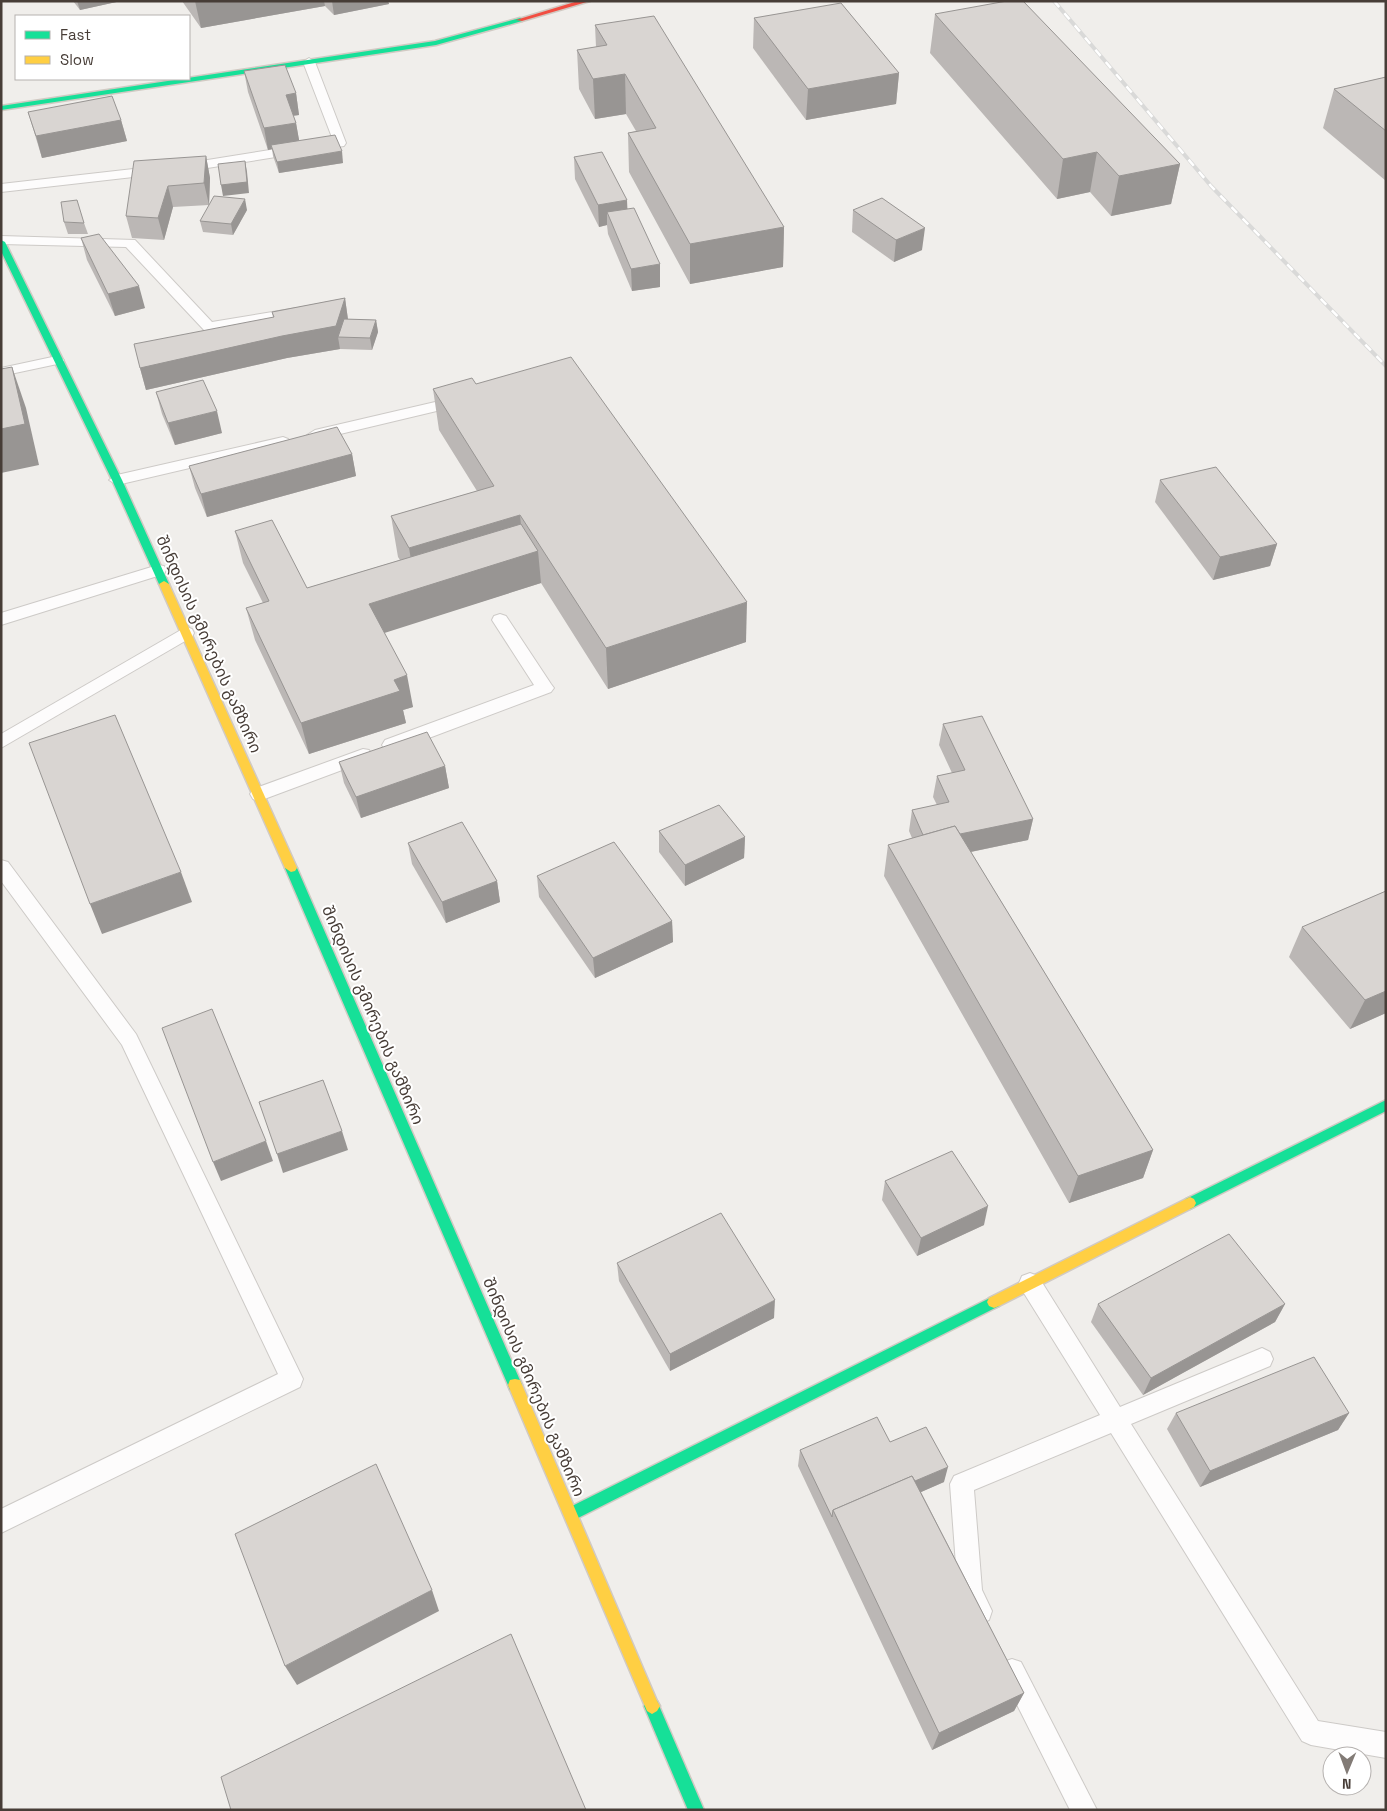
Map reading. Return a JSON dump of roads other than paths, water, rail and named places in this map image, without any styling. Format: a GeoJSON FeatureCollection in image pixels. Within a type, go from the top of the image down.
{"type":"FeatureCollection","features":[{"type":"Feature","properties":{"kind":"main road"},"geometry":{"type":"LineString","coordinates":[[190,80],[436,43],[587,1]]}},
{"type":"Feature","properties":{"kind":"main road"},"geometry":{"type":"LineString","coordinates":[[1,108],[188,80]]}},
{"type":"Feature","properties":{"kind":"main road","name":"შინდისის გმირების გამზირი"},"geometry":{"type":"LineString","coordinates":[[1,241],[57,360],[118,480],[259,794],[571,1514],[696,1810]]}},
{"type":"Feature","properties":{"kind":"main road"},"geometry":{"type":"LineString","coordinates":[[571,1514],[1386,1105]]}},
{"type":"Feature","properties":{"kind":"lane"},"geometry":{"type":"LineString","coordinates":[[1,188],[195,166],[340,143],[309,62]]}},
{"type":"Feature","properties":{"kind":"lane"},"geometry":{"type":"LineString","coordinates":[[1,241],[130,243],[208,327],[306,310]]}},
{"type":"Feature","properties":{"kind":"lane"},"geometry":{"type":"LineString","coordinates":[[1,372],[57,360]]}},
{"type":"Feature","properties":{"kind":"lane"},"geometry":{"type":"LineString","coordinates":[[118,480],[475,398]]}},
{"type":"Feature","properties":{"kind":"lane"},"geometry":{"type":"LineString","coordinates":[[1,619],[158,570]]}},
{"type":"Feature","properties":{"kind":"lane"},"geometry":{"type":"LineString","coordinates":[[259,794],[546,688],[500,620]]}},
{"type":"Feature","properties":{"kind":"lane"},"geometry":{"type":"LineString","coordinates":[[1,742],[186,633]]}},
{"type":"Feature","properties":{"kind":"lane"},"geometry":{"type":"LineString","coordinates":[[1,867],[128,1040],[292,1379],[1,1521]]}},
{"type":"Feature","properties":{"kind":"lane"},"geometry":{"type":"LineString","coordinates":[[1030,1283],[1311,1732],[1386,1745]]}},
{"type":"Feature","properties":{"kind":"lane"},"geometry":{"type":"LineString","coordinates":[[989,1627],[970,1592],[962,1484],[1262,1359]]}},
{"type":"Feature","properties":{"kind":"lane"},"geometry":{"type":"LineString","coordinates":[[1002,1653],[1084,1810]]}},
{"type":"Feature","properties":{"kind":"railway"},"geometry":{"type":"LineString","coordinates":[[1054,1],[1211,186],[1386,366]]}}]}
